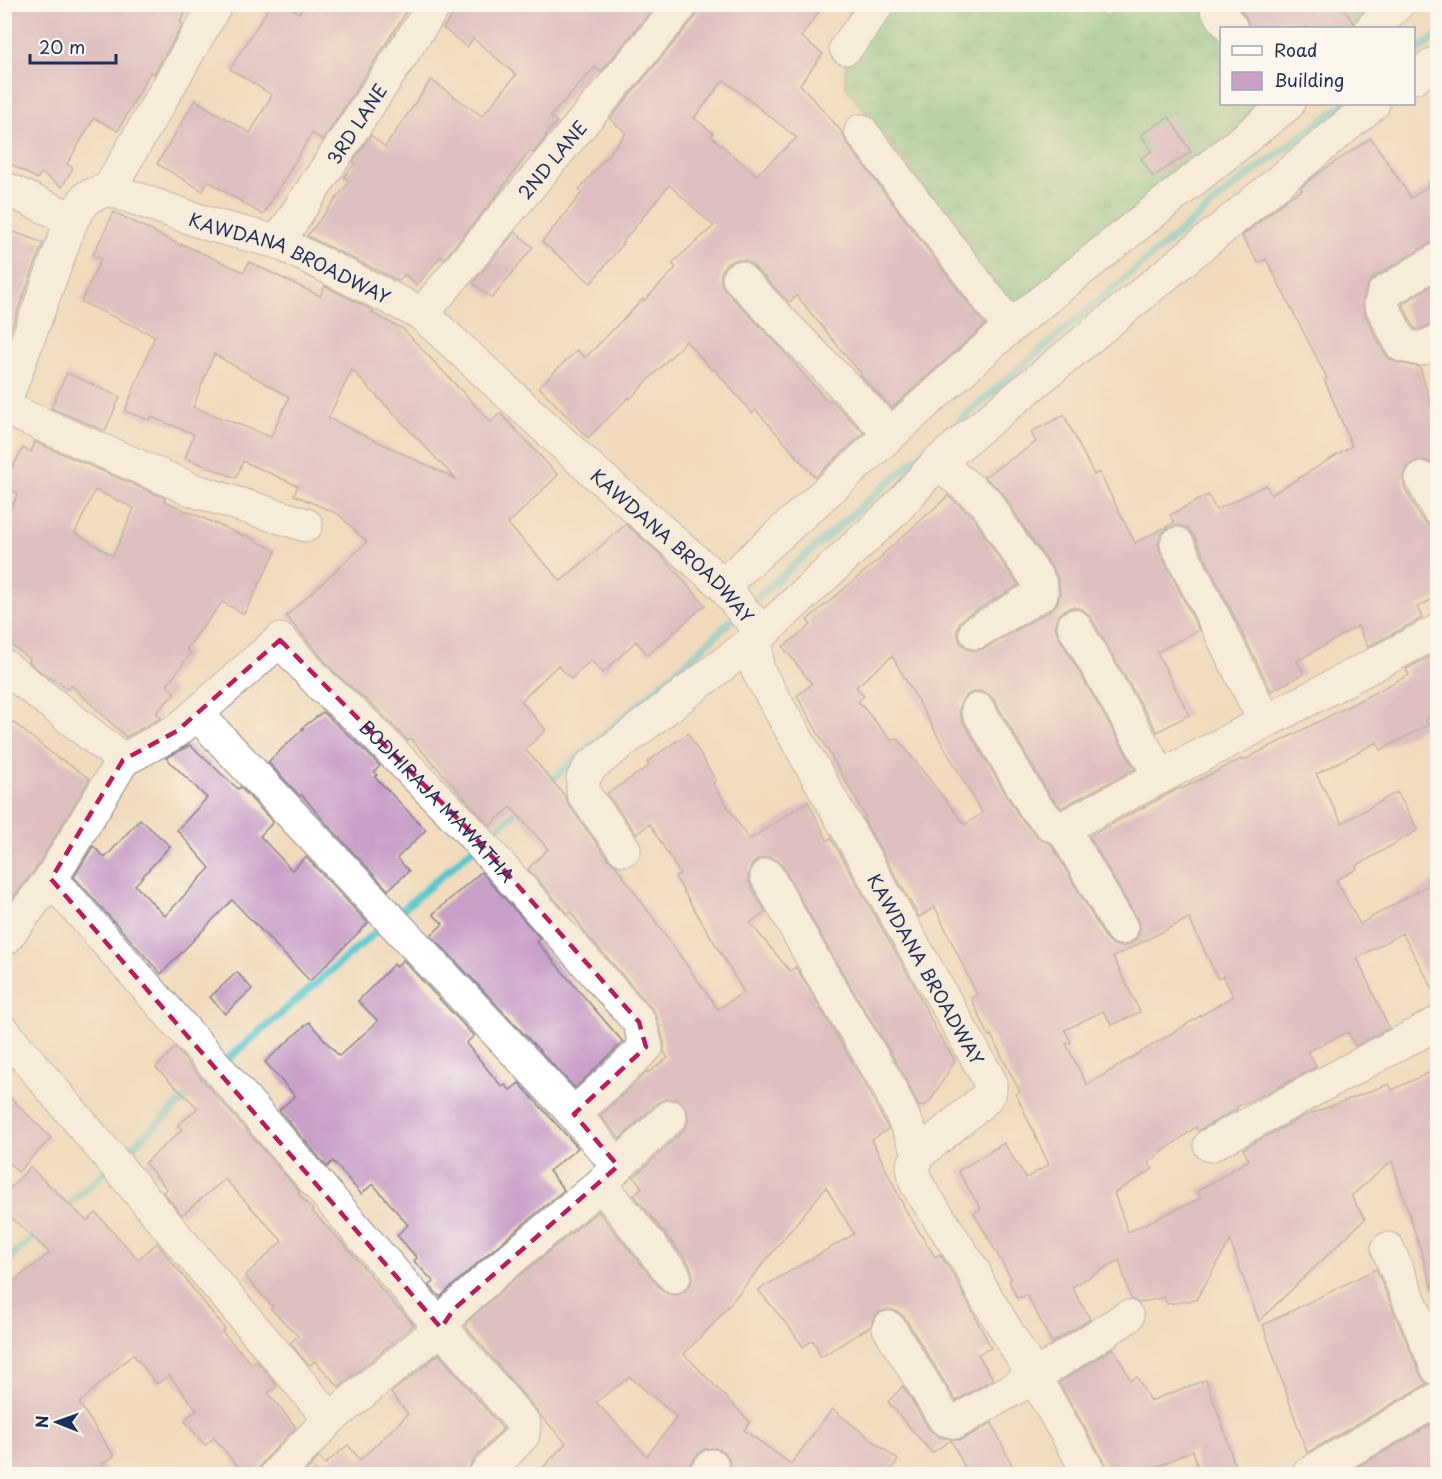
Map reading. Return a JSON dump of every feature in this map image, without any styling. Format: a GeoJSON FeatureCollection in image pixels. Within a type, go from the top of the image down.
{"type":"FeatureCollection","features":[{"type":"Feature","properties":{"kind":"street"},"geometry":{"type":"LineString","coordinates":[[216,4],[109,189],[87,197],[72,219],[4,406],[193,490],[306,525]]}},
{"type":"Feature","properties":{"kind":"street","name":"3RD LANE"},"geometry":{"type":"LineString","coordinates":[[278,242],[435,4]]}},
{"type":"Feature","properties":{"kind":"street","name":"2ND LANE"},"geometry":{"type":"LineString","coordinates":[[422,314],[682,4]]}},
{"type":"Feature","properties":{"kind":"street"},"geometry":{"type":"LineString","coordinates":[[846,48],[878,4]]}},
{"type":"Feature","properties":{"kind":"street"},"geometry":{"type":"LineString","coordinates":[[1373,27],[1398,4]]}},
{"type":"Feature","properties":{"kind":"street"},"geometry":{"type":"LineString","coordinates":[[1415,76],[1437,62]]}},
{"type":"Feature","properties":{"kind":"street"},"geometry":{"type":"LineString","coordinates":[[624,849],[583,793],[583,779],[591,766],[743,612],[891,434],[1010,327],[1286,105]]}},
{"type":"Feature","properties":{"kind":"street"},"geometry":{"type":"LineString","coordinates":[[743,612],[894,512],[937,463],[1372,105]]}},
{"type":"Feature","properties":{"kind":"street"},"geometry":{"type":"LineString","coordinates":[[861,131],[1010,327]]}},
{"type":"Feature","properties":{"kind":"street"},"geometry":{"type":"LineString","coordinates":[[4,188],[72,219]]}},
{"type":"Feature","properties":{"kind":"street","name":"KAWDANA BROADWAY"},"geometry":{"type":"LineString","coordinates":[[109,189],[211,225],[278,242],[422,314],[743,612],[757,669],[990,1081],[990,1091],[985,1099],[920,1153]]}},
{"type":"Feature","properties":{"kind":"street"},"geometry":{"type":"LineString","coordinates":[[1437,260],[1384,293],[1381,304],[1402,345],[1420,349],[1437,342]]}},
{"type":"Feature","properties":{"kind":"street"},"geometry":{"type":"LineString","coordinates":[[739,278],[891,434]]}},
{"type":"Feature","properties":{"kind":"street"},"geometry":{"type":"LineString","coordinates":[[937,463],[986,502],[1041,587],[1041,594],[976,632]]}},
{"type":"Feature","properties":{"kind":"street"},"geometry":{"type":"LineString","coordinates":[[1422,479],[1437,508]]}},
{"type":"Feature","properties":{"kind":"street"},"geometry":{"type":"LineString","coordinates":[[1177,544],[1265,722]]}},
{"type":"Feature","properties":{"kind":"street"},"geometry":{"type":"LineString","coordinates":[[1074,626],[1161,777]]}},
{"type":"Feature","properties":{"kind":"street"},"geometry":{"type":"LineString","coordinates":[[978,710],[1035,807],[1052,825],[1063,828],[1437,631]]}},
{"type":"Feature","properties":{"kind":"street","name":"BODHIRAJA MAWATHA"},"geometry":{"type":"LineString","coordinates":[[123,760],[177,731],[280,640],[322,686],[367,726],[464,825],[639,1022],[646,1047],[574,1114]]}},
{"type":"Feature","properties":{"kind":"street"},"geometry":{"type":"LineString","coordinates":[[4,666],[123,760],[51,879],[4,940]]}},
{"type":"Feature","properties":{"kind":"street"},"geometry":{"type":"LineString","coordinates":[[197,714],[574,1114],[609,1175],[674,1276]]}},
{"type":"Feature","properties":{"kind":"street"},"geometry":{"type":"LineString","coordinates":[[1063,828],[1120,928]]}},
{"type":"Feature","properties":{"kind":"street"},"geometry":{"type":"LineString","coordinates":[[767,876],[818,968],[887,1083],[920,1153],[913,1166],[916,1183],[974,1272],[979,1285],[1090,1474]]}},
{"type":"Feature","properties":{"kind":"street"},"geometry":{"type":"LineString","coordinates":[[51,879],[524,1424],[523,1435],[486,1474]]}},
{"type":"Feature","properties":{"kind":"street"},"geometry":{"type":"LineString","coordinates":[[1210,1145],[1437,1023]]}},
{"type":"Feature","properties":{"kind":"street"},"geometry":{"type":"LineString","coordinates":[[4,1032],[330,1419]]}},
{"type":"Feature","properties":{"kind":"street"},"geometry":{"type":"LineString","coordinates":[[277,1474],[330,1419],[441,1328],[454,1309],[609,1175],[670,1117]]}},
{"type":"Feature","properties":{"kind":"street"},"geometry":{"type":"LineString","coordinates":[[1388,1249],[1437,1369]]}},
{"type":"Feature","properties":{"kind":"street"},"geometry":{"type":"LineString","coordinates":[[889,1328],[945,1419],[956,1422],[1034,1377],[1127,1317]]}},
{"type":"Feature","properties":{"kind":"street"},"geometry":{"type":"LineString","coordinates":[[1308,1474],[1437,1399]]}},
{"type":"Feature","properties":{"kind":"highlighted area"},"geometry":{"type":"Polygon","coordinates":[[[280,640],[464,825],[639,1022],[646,1047],[574,1114],[618,1166],[454,1309],[441,1328],[51,879],[123,760],[177,731],[280,640]]]}},
{"type":"Feature","properties":{"kind":"green space"},"geometry":{"type":"Polygon","coordinates":[[[1121,4],[1379,4],[1362,27],[1220,27],[1220,105],[1281,105],[1017,313],[845,85],[846,48],[878,5],[1099,5],[1107,17],[1121,4]]]}},
{"type":"Feature","properties":{"kind":"building"},"geometry":{"type":"Polygon","coordinates":[[[4,4],[190,4],[180,22],[183,24],[154,74],[150,72],[118,131],[94,118],[67,164],[73,168],[62,187],[41,173],[37,179],[4,160],[4,4]]]}},
{"type":"Feature","properties":{"kind":"building"},"geometry":{"type":"Polygon","coordinates":[[[271,4],[285,4],[299,13],[305,4],[410,4],[323,140],[312,133],[263,215],[208,181],[203,191],[157,164],[195,100],[250,133],[272,95],[230,69],[271,4]]]}},
{"type":"Feature","properties":{"kind":"building"},"geometry":{"type":"Polygon","coordinates":[[[461,4],[657,4],[601,72],[595,67],[550,117],[557,122],[545,135],[547,136],[533,153],[530,151],[444,259],[441,256],[417,285],[405,274],[399,281],[307,236],[350,181],[344,177],[371,135],[385,147],[431,80],[482,116],[516,75],[473,38],[467,47],[443,28],[461,4]]]}},
{"type":"Feature","properties":{"kind":"building"},"geometry":{"type":"Polygon","coordinates":[[[700,4],[824,4],[801,37],[823,54],[800,84],[842,132],[846,142],[985,325],[892,408],[860,375],[797,296],[789,302],[745,260],[735,260],[726,264],[721,273],[721,283],[726,291],[781,348],[828,402],[831,400],[864,433],[815,477],[756,410],[752,413],[686,341],[630,399],[629,397],[588,438],[539,387],[577,350],[585,358],[676,268],[672,263],[714,226],[669,185],[591,283],[542,242],[582,193],[579,190],[626,133],[610,119],[696,16],[700,4]],[[724,80],[694,118],[713,133],[711,136],[756,175],[797,138],[724,80]]]}},
{"type":"Feature","properties":{"kind":"building"},"geometry":{"type":"Polygon","coordinates":[[[1237,4],[1341,4],[1354,27],[1249,27],[1246,17],[1237,4]]]}},
{"type":"Feature","properties":{"kind":"building"},"geometry":{"type":"Polygon","coordinates":[[[1169,117],[1191,152],[1153,177],[1141,158],[1152,151],[1141,135],[1169,117]]]}},
{"type":"Feature","properties":{"kind":"building"},"geometry":{"type":"Polygon","coordinates":[[[1371,138],[1411,198],[1437,180],[1437,241],[1428,244],[1374,277],[1366,287],[1363,300],[1364,313],[1385,354],[1398,363],[1420,367],[1437,427],[1437,469],[1431,463],[1423,460],[1414,462],[1406,469],[1403,478],[1405,488],[1421,518],[1437,528],[1437,597],[1417,607],[1422,618],[1368,647],[1358,626],[1297,661],[1304,674],[1271,691],[1194,536],[1187,528],[1178,525],[1168,528],[1161,534],[1158,543],[1160,552],[1199,630],[1157,652],[1189,715],[1157,732],[1090,616],[1083,610],[1073,607],[1058,616],[1055,625],[1058,635],[1135,769],[1061,808],[1050,796],[994,700],[988,694],[978,691],[969,694],[962,700],[959,711],[962,720],[1019,816],[1038,838],[1051,844],[1105,937],[1112,944],[1122,947],[1137,938],[1140,929],[1137,919],[1089,836],[1180,788],[1241,759],[1242,761],[1409,675],[1406,669],[1437,653],[1437,713],[1425,719],[1428,725],[1381,750],[1377,742],[1316,774],[1342,823],[1397,792],[1418,830],[1336,880],[1360,924],[1437,880],[1437,996],[1402,933],[1357,958],[1389,1028],[1355,1046],[1348,1032],[1308,1051],[1316,1067],[1236,1107],[1237,1109],[1198,1131],[1196,1127],[1148,1163],[1153,1169],[1114,1193],[1128,1232],[1201,1198],[1197,1191],[1249,1160],[1243,1149],[1302,1117],[1389,1084],[1392,1090],[1437,1069],[1437,1117],[1429,1121],[1437,1145],[1437,1288],[1433,1289],[1392,1161],[1351,1196],[1365,1219],[1259,1321],[1230,1241],[1196,1300],[1167,1304],[1164,1297],[1139,1303],[1131,1299],[1119,1260],[1072,1287],[1090,1319],[1052,1343],[1027,1295],[1017,1298],[1009,1281],[1011,1278],[974,1213],[981,1209],[958,1171],[1004,1143],[1026,1178],[1049,1165],[1016,1094],[1020,1092],[971,998],[977,995],[935,907],[919,917],[863,819],[866,817],[797,696],[812,684],[783,647],[811,625],[807,620],[883,556],[948,496],[972,515],[1019,585],[966,616],[960,622],[957,632],[960,642],[967,649],[977,651],[1051,610],[1060,594],[1055,572],[1002,492],[984,477],[1036,442],[1031,432],[1064,415],[1094,475],[1099,472],[1135,543],[1174,523],[1170,515],[1208,495],[1216,510],[1266,485],[1271,495],[1352,446],[1324,379],[1327,378],[1266,259],[1258,263],[1242,236],[1288,198],[1302,190],[1301,187],[1371,138]],[[892,656],[856,687],[864,696],[858,701],[892,741],[897,738],[965,825],[982,813],[892,656]],[[1189,918],[1113,957],[1140,1012],[1112,1025],[1103,1011],[1065,1030],[1071,1042],[1066,1044],[1087,1085],[1233,996],[1223,976],[1218,979],[1189,918]]]}},
{"type":"Feature","properties":{"kind":"building"},"geometry":{"type":"Polygon","coordinates":[[[114,212],[182,246],[182,244],[244,272],[249,262],[320,296],[325,286],[374,311],[372,313],[403,329],[491,422],[500,413],[558,475],[508,524],[561,581],[626,524],[662,556],[705,605],[648,655],[636,641],[603,673],[591,660],[571,679],[558,665],[521,701],[546,730],[525,749],[565,796],[568,804],[609,860],[616,866],[718,1009],[744,992],[675,877],[680,874],[650,824],[636,834],[607,794],[649,766],[647,762],[688,733],[716,781],[713,783],[749,840],[808,801],[827,840],[831,838],[955,1061],[929,1103],[919,1107],[903,1073],[834,959],[783,867],[777,860],[768,857],[758,859],[751,866],[748,875],[750,885],[766,912],[750,923],[790,971],[796,967],[870,1092],[888,1129],[872,1140],[906,1211],[935,1257],[940,1254],[973,1312],[991,1348],[978,1354],[993,1379],[956,1401],[905,1318],[889,1309],[879,1312],[871,1326],[821,1357],[813,1340],[803,1347],[758,1290],[854,1234],[826,1187],[716,1321],[684,1354],[750,1422],[744,1430],[791,1464],[832,1409],[898,1460],[888,1474],[742,1474],[730,1466],[725,1452],[715,1448],[705,1449],[698,1454],[691,1462],[687,1474],[537,1474],[566,1443],[465,1326],[507,1286],[598,1211],[660,1288],[668,1294],[676,1295],[685,1291],[691,1283],[693,1274],[689,1264],[634,1195],[642,1187],[634,1177],[683,1131],[688,1123],[688,1113],[684,1105],[676,1099],[665,1099],[657,1103],[620,1139],[600,1116],[648,1071],[668,1058],[664,1052],[664,1042],[657,1017],[587,935],[571,912],[568,914],[528,869],[548,849],[511,807],[490,826],[411,739],[408,741],[380,712],[335,673],[286,616],[367,542],[338,514],[294,495],[298,486],[243,461],[236,478],[185,458],[194,434],[151,417],[149,420],[125,411],[155,336],[81,302],[101,259],[93,255],[114,212]],[[214,354],[193,407],[271,437],[289,397],[214,354]],[[352,370],[328,418],[456,479],[352,370]],[[630,1377],[596,1402],[647,1456],[677,1417],[630,1377]]]}},
{"type":"Feature","properties":{"kind":"building"},"geometry":{"type":"Polygon","coordinates":[[[4,228],[43,243],[4,348],[4,228]]]}},
{"type":"Feature","properties":{"kind":"building"},"geometry":{"type":"Polygon","coordinates":[[[515,232],[533,247],[492,298],[473,283],[515,232]]]}},
{"type":"Feature","properties":{"kind":"building"},"geometry":{"type":"Polygon","coordinates":[[[1437,282],[1437,324],[1415,329],[1402,304],[1437,282]]]}},
{"type":"Feature","properties":{"kind":"building"},"geometry":{"type":"Polygon","coordinates":[[[67,373],[120,397],[105,431],[51,408],[67,373]]]}},
{"type":"Feature","properties":{"kind":"building"},"geometry":{"type":"Polygon","coordinates":[[[35,442],[165,498],[164,501],[245,535],[276,551],[244,614],[222,602],[186,649],[191,653],[167,685],[175,693],[156,713],[161,718],[126,737],[71,685],[68,689],[41,672],[29,662],[30,659],[4,640],[4,521],[18,494],[4,486],[4,483],[23,448],[31,452],[35,442]],[[95,490],[75,533],[113,556],[134,508],[95,490]]]}},
{"type":"Feature","properties":{"kind":"building"},"geometry":{"type":"Polygon","coordinates":[[[323,712],[380,766],[374,772],[377,775],[375,777],[426,830],[397,858],[409,871],[388,890],[302,795],[300,796],[268,762],[302,728],[323,712]]]}},
{"type":"Feature","properties":{"kind":"building"},"geometry":{"type":"Polygon","coordinates":[[[4,715],[60,760],[90,779],[36,868],[4,909],[4,715]]]}},
{"type":"Feature","properties":{"kind":"building"},"geometry":{"type":"Polygon","coordinates":[[[190,745],[238,789],[240,787],[273,822],[260,836],[292,870],[306,857],[368,923],[310,981],[232,900],[161,974],[74,877],[93,846],[105,858],[140,819],[170,846],[135,885],[165,916],[210,868],[177,830],[207,798],[166,758],[190,745]]]}},
{"type":"Feature","properties":{"kind":"building"},"geometry":{"type":"Polygon","coordinates":[[[481,872],[540,938],[536,941],[623,1042],[575,1088],[431,935],[443,924],[433,914],[481,872]]]}},
{"type":"Feature","properties":{"kind":"building"},"geometry":{"type":"Polygon","coordinates":[[[403,960],[474,1036],[466,1043],[502,1087],[505,1085],[510,1090],[519,1083],[578,1148],[549,1171],[564,1190],[440,1297],[429,1285],[434,1282],[414,1261],[417,1258],[397,1235],[408,1225],[373,1184],[361,1194],[333,1161],[327,1167],[279,1110],[295,1096],[265,1062],[309,1022],[339,1056],[378,1021],[358,1001],[394,964],[396,967],[403,960]]]}},
{"type":"Feature","properties":{"kind":"building"},"geometry":{"type":"Polygon","coordinates":[[[237,972],[252,989],[225,1014],[210,997],[237,972]]]}},
{"type":"Feature","properties":{"kind":"building"},"geometry":{"type":"Polygon","coordinates":[[[175,1048],[300,1192],[298,1194],[312,1211],[414,1325],[339,1387],[315,1361],[310,1365],[306,1362],[290,1343],[298,1336],[271,1309],[273,1307],[245,1276],[282,1241],[225,1179],[182,1215],[163,1192],[167,1189],[145,1163],[182,1130],[178,1125],[198,1108],[156,1068],[175,1048]]]}},
{"type":"Feature","properties":{"kind":"building"},"geometry":{"type":"Polygon","coordinates":[[[4,1091],[51,1138],[18,1172],[4,1158],[4,1091]]]}},
{"type":"Feature","properties":{"kind":"building"},"geometry":{"type":"Polygon","coordinates":[[[30,1167],[87,1221],[96,1213],[138,1259],[157,1243],[225,1329],[222,1332],[252,1364],[256,1360],[277,1386],[268,1393],[296,1427],[264,1461],[259,1474],[244,1474],[214,1438],[205,1445],[184,1420],[197,1410],[169,1375],[157,1384],[133,1354],[79,1403],[114,1456],[102,1464],[107,1474],[4,1474],[4,1289],[50,1253],[4,1211],[4,1195],[30,1167]]]}},
{"type":"Feature","properties":{"kind":"building"},"geometry":{"type":"Polygon","coordinates":[[[1376,1269],[1421,1376],[1427,1384],[1307,1453],[1263,1325],[1376,1269]]]}},
{"type":"Feature","properties":{"kind":"building"},"geometry":{"type":"Polygon","coordinates":[[[1113,1348],[1131,1380],[1137,1377],[1150,1401],[1206,1380],[1237,1474],[1199,1474],[1193,1450],[1141,1474],[1109,1474],[1059,1383],[1113,1348]]]}},
{"type":"Feature","properties":{"kind":"building"},"geometry":{"type":"Polygon","coordinates":[[[439,1354],[503,1429],[472,1461],[468,1472],[465,1474],[303,1474],[319,1457],[325,1464],[348,1445],[360,1460],[408,1414],[391,1393],[439,1354]]]}},
{"type":"Feature","properties":{"kind":"building"},"geometry":{"type":"Polygon","coordinates":[[[903,1386],[929,1429],[940,1437],[959,1440],[992,1423],[1016,1474],[968,1474],[951,1440],[932,1453],[888,1402],[903,1386]]]}},
{"type":"Feature","properties":{"kind":"building"},"geometry":{"type":"Polygon","coordinates":[[[1437,1421],[1437,1474],[1345,1474],[1437,1421]]]}},
{"type":"Feature","properties":{"kind":"waterway"},"geometry":{"type":"LineString","coordinates":[[1415,52],[1438,35]]}},
{"type":"Feature","properties":{"kind":"waterway"},"geometry":{"type":"LineString","coordinates":[[746,607],[1042,349],[1233,187],[1344,105]]}},
{"type":"Feature","properties":{"kind":"waterway"},"geometry":{"type":"LineString","coordinates":[[545,786],[695,655],[737,615]]}},
{"type":"Feature","properties":{"kind":"waterway"},"geometry":{"type":"LineString","coordinates":[[484,839],[524,805]]}},
{"type":"Feature","properties":{"kind":"waterway"},"geometry":{"type":"LineString","coordinates":[[395,916],[474,848]]}},
{"type":"Feature","properties":{"kind":"waterway"},"geometry":{"type":"LineString","coordinates":[[222,1064],[385,924]]}},
{"type":"Feature","properties":{"kind":"waterway"},"geometry":{"type":"LineString","coordinates":[[118,1160],[213,1073]]}},
{"type":"Feature","properties":{"kind":"waterway"},"geometry":{"type":"LineString","coordinates":[[63,1210],[109,1168]]}},
{"type":"Feature","properties":{"kind":"waterway"},"geometry":{"type":"LineString","coordinates":[[4,1263],[40,1231]]}}]}
